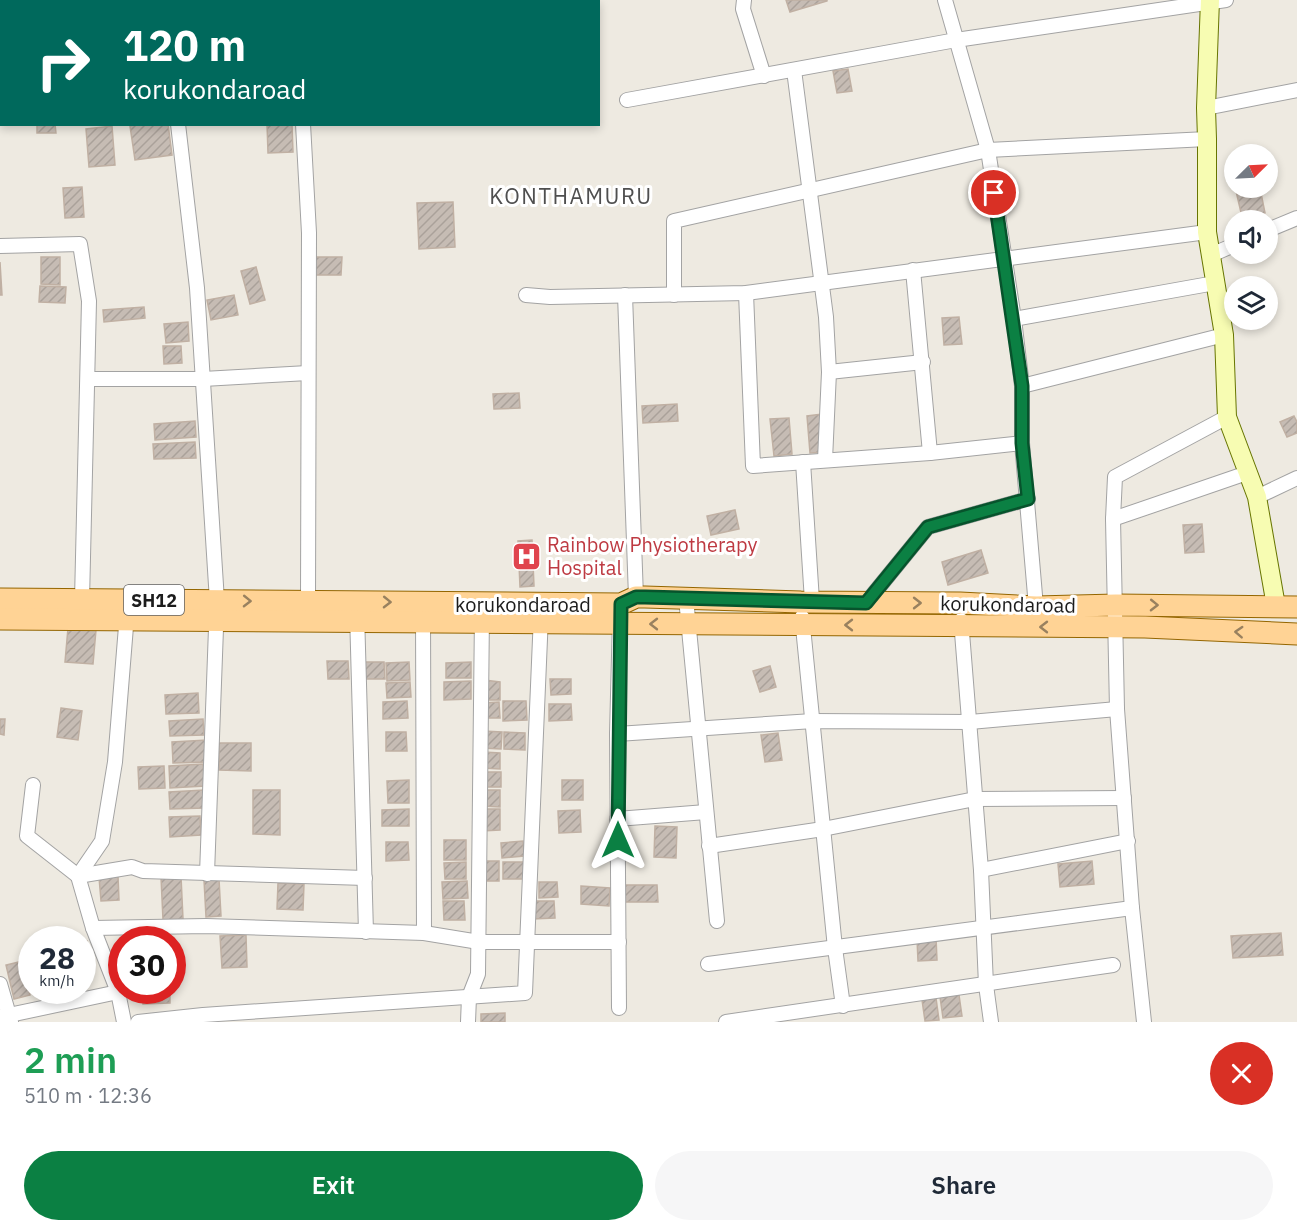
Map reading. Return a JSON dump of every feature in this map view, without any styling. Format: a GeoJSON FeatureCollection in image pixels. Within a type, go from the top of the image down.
{"type":"FeatureCollection","features":[{"type":"Feature","properties":{"kind":"main road"},"geometry":{"type":"LineString","coordinates":[[1216,1],[1206,108],[1207,232],[1224,335],[1227,417],[1257,497],[1276,606]]}},
{"type":"Feature","properties":{"kind":"main road","name":"korukondaroad"},"geometry":{"type":"LineString","coordinates":[[0,599],[82,600],[127,610],[217,611],[308,602],[357,612],[482,613],[541,613],[626,608],[686,598],[960,603],[1036,607],[1116,605],[1297,607]]}},
{"type":"Feature","properties":{"kind":"main road","name":"SH12"},"geometry":{"type":"LineString","coordinates":[[626,608],[688,624],[1116,627],[1297,634]]}},
{"type":"Feature","properties":{"kind":"main road","name":"SH12"},"geometry":{"type":"LineString","coordinates":[[0,619],[127,610]]}},
{"type":"Feature","properties":{"kind":"main road","name":"SH12"},"geometry":{"type":"LineString","coordinates":[[217,611],[357,612]]}},
{"type":"Feature","properties":{"kind":"street"},"geometry":{"type":"LineString","coordinates":[[744,0],[743,9],[764,75]]}},
{"type":"Feature","properties":{"kind":"street"},"geometry":{"type":"LineString","coordinates":[[945,0],[988,150],[1014,319],[1022,386],[1022,443],[1036,607]]}},
{"type":"Feature","properties":{"kind":"street"},"geometry":{"type":"LineString","coordinates":[[627,100],[956,40],[1216,1]]}},
{"type":"Feature","properties":{"kind":"street"},"geometry":{"type":"LineString","coordinates":[[794,70],[826,317],[828,372],[825,460]]}},
{"type":"Feature","properties":{"kind":"street"},"geometry":{"type":"LineString","coordinates":[[1206,108],[1297,90]]}},
{"type":"Feature","properties":{"kind":"street"},"geometry":{"type":"LineString","coordinates":[[178,126],[197,288],[217,611],[207,874]]}},
{"type":"Feature","properties":{"kind":"street"},"geometry":{"type":"LineString","coordinates":[[303,126],[309,233],[308,602]]}},
{"type":"Feature","properties":{"kind":"street"},"geometry":{"type":"LineString","coordinates":[[674,295],[674,221],[700,217],[810,189],[988,150],[1208,139]]}},
{"type":"Feature","properties":{"kind":"street"},"geometry":{"type":"LineString","coordinates":[[1278,226],[1297,218]]}},
{"type":"Feature","properties":{"kind":"street"},"geometry":{"type":"LineString","coordinates":[[526,295],[746,293],[1207,232]]}},
{"type":"Feature","properties":{"kind":"street"},"geometry":{"type":"LineString","coordinates":[[0,246],[80,244],[89,301],[82,600]]}},
{"type":"Feature","properties":{"kind":"street"},"geometry":{"type":"LineString","coordinates":[[1211,255],[1224,249]]}},
{"type":"Feature","properties":{"kind":"street"},"geometry":{"type":"LineString","coordinates":[[913,270],[930,453]]}},
{"type":"Feature","properties":{"kind":"street"},"geometry":{"type":"LineString","coordinates":[[1014,319],[1215,283]]}},
{"type":"Feature","properties":{"kind":"street"},"geometry":{"type":"LineString","coordinates":[[746,293],[753,466],[930,453],[1022,443]]}},
{"type":"Feature","properties":{"kind":"street"},"geometry":{"type":"LineString","coordinates":[[619,1008],[617,734],[626,608],[626,295]]}},
{"type":"Feature","properties":{"kind":"street"},"geometry":{"type":"LineString","coordinates":[[1022,386],[1224,335]]}},
{"type":"Feature","properties":{"kind":"street"},"geometry":{"type":"LineString","coordinates":[[828,372],[923,362]]}},
{"type":"Feature","properties":{"kind":"street"},"geometry":{"type":"LineString","coordinates":[[88,379],[203,379],[309,373]]}},
{"type":"Feature","properties":{"kind":"street"},"geometry":{"type":"LineString","coordinates":[[1144,1022],[1132,908],[1117,709],[1113,519],[1115,477],[1227,417]]}},
{"type":"Feature","properties":{"kind":"street"},"geometry":{"type":"LineString","coordinates":[[802,462],[806,601],[803,625],[835,948],[843,1006]]}},
{"type":"Feature","properties":{"kind":"street"},"geometry":{"type":"LineString","coordinates":[[1113,519],[1246,472]]}},
{"type":"Feature","properties":{"kind":"street"},"geometry":{"type":"LineString","coordinates":[[1257,497],[1297,478]]}},
{"type":"Feature","properties":{"kind":"street"},"geometry":{"type":"LineString","coordinates":[[866,603],[928,527],[1028,499]]}},
{"type":"Feature","properties":{"kind":"street"},"geometry":{"type":"LineString","coordinates":[[686,598],[717,921]]}},
{"type":"Feature","properties":{"kind":"street"},"geometry":{"type":"LineString","coordinates":[[960,603],[981,870],[986,985],[991,1022]]}},
{"type":"Feature","properties":{"kind":"street"},"geometry":{"type":"LineString","coordinates":[[78,876],[102,841],[115,762],[127,610]]}},
{"type":"Feature","properties":{"kind":"street"},"geometry":{"type":"LineString","coordinates":[[357,612],[366,932]]}},
{"type":"Feature","properties":{"kind":"street"},"geometry":{"type":"LineString","coordinates":[[423,612],[424,933]]}},
{"type":"Feature","properties":{"kind":"street"},"geometry":{"type":"LineString","coordinates":[[468,1022],[469,997],[478,974],[482,613]]}},
{"type":"Feature","properties":{"kind":"street"},"geometry":{"type":"LineString","coordinates":[[138,1022],[203,1015],[525,993],[541,613]]}},
{"type":"Feature","properties":{"kind":"street"},"geometry":{"type":"LineString","coordinates":[[617,734],[813,721],[970,722],[1117,709]]}},
{"type":"Feature","properties":{"kind":"street"},"geometry":{"type":"LineString","coordinates":[[33,785],[27,836],[78,876],[92,926]]}},
{"type":"Feature","properties":{"kind":"street"},"geometry":{"type":"LineString","coordinates":[[709,846],[824,830],[975,799],[1124,798]]}},
{"type":"Feature","properties":{"kind":"street"},"geometry":{"type":"LineString","coordinates":[[617,819],[706,812]]}},
{"type":"Feature","properties":{"kind":"street"},"geometry":{"type":"LineString","coordinates":[[981,870],[1128,841]]}},
{"type":"Feature","properties":{"kind":"street"},"geometry":{"type":"LineString","coordinates":[[78,876],[132,867],[143,871],[365,878]]}},
{"type":"Feature","properties":{"kind":"street"},"geometry":{"type":"LineString","coordinates":[[708,964],[1132,908]]}},
{"type":"Feature","properties":{"kind":"street"},"geometry":{"type":"LineString","coordinates":[[96,928],[206,926],[424,933],[478,941],[619,942]]}},
{"type":"Feature","properties":{"kind":"street"},"geometry":{"type":"LineString","coordinates":[[96,936],[108,966]]}},
{"type":"Feature","properties":{"kind":"street"},"geometry":{"type":"LineString","coordinates":[[726,1022],[1113,965]]}},
{"type":"Feature","properties":{"kind":"street"},"geometry":{"type":"LineString","coordinates":[[0,984],[6,1018],[108,994]]}},
{"type":"Feature","properties":{"kind":"street"},"geometry":{"type":"LineString","coordinates":[[120,1004],[124,1022]]}},
{"type":"Feature","properties":{"kind":"building"},"geometry":{"type":"Polygon","coordinates":[[[786,0],[827,0],[827,1],[790,12],[786,0]]]}},
{"type":"Feature","properties":{"kind":"building"},"geometry":{"type":"Polygon","coordinates":[[[848,69],[852,91],[837,93],[833,71],[848,69]]]}},
{"type":"Feature","properties":{"kind":"building"},"geometry":{"type":"Polygon","coordinates":[[[37,126],[55,126],[56,133],[37,133],[37,126]]]}},
{"type":"Feature","properties":{"kind":"building"},"geometry":{"type":"Polygon","coordinates":[[[112,126],[115,165],[89,167],[86,129],[112,126]]]}},
{"type":"Feature","properties":{"kind":"building"},"geometry":{"type":"Polygon","coordinates":[[[130,126],[168,126],[172,155],[135,160],[130,126]]]}},
{"type":"Feature","properties":{"kind":"building"},"geometry":{"type":"Polygon","coordinates":[[[267,126],[292,126],[293,152],[268,153],[267,126]]]}},
{"type":"Feature","properties":{"kind":"building"},"geometry":{"type":"Polygon","coordinates":[[[82,187],[84,217],[65,218],[63,188],[82,187]]]}},
{"type":"Feature","properties":{"kind":"building"},"geometry":{"type":"Polygon","coordinates":[[[1238,198],[1262,198],[1264,210],[1240,210],[1238,198]]]}},
{"type":"Feature","properties":{"kind":"building"},"geometry":{"type":"Polygon","coordinates":[[[453,202],[455,247],[419,249],[417,203],[453,202]]]}},
{"type":"Feature","properties":{"kind":"building"},"geometry":{"type":"Polygon","coordinates":[[[41,257],[60,257],[60,285],[41,284],[41,257]]]}},
{"type":"Feature","properties":{"kind":"building"},"geometry":{"type":"Polygon","coordinates":[[[314,257],[342,257],[341,275],[314,275],[314,257]]]}},
{"type":"Feature","properties":{"kind":"building"},"geometry":{"type":"Polygon","coordinates":[[[0,262],[2,295],[0,295],[0,262]]]}},
{"type":"Feature","properties":{"kind":"building"},"geometry":{"type":"Polygon","coordinates":[[[256,267],[265,300],[250,304],[241,271],[256,267]]]}},
{"type":"Feature","properties":{"kind":"building"},"geometry":{"type":"Polygon","coordinates":[[[40,286],[66,287],[65,303],[39,302],[40,286]]]}},
{"type":"Feature","properties":{"kind":"building"},"geometry":{"type":"Polygon","coordinates":[[[234,295],[238,315],[211,320],[207,300],[234,295]]]}},
{"type":"Feature","properties":{"kind":"building"},"geometry":{"type":"Polygon","coordinates":[[[144,307],[145,318],[104,322],[103,310],[144,307]]]}},
{"type":"Feature","properties":{"kind":"building"},"geometry":{"type":"Polygon","coordinates":[[[959,317],[962,344],[944,345],[942,318],[959,317]]]}},
{"type":"Feature","properties":{"kind":"building"},"geometry":{"type":"Polygon","coordinates":[[[188,322],[189,341],[166,343],[164,324],[188,322]]]}},
{"type":"Feature","properties":{"kind":"building"},"geometry":{"type":"Polygon","coordinates":[[[163,346],[181,346],[182,363],[164,364],[163,346]]]}},
{"type":"Feature","properties":{"kind":"building"},"geometry":{"type":"Polygon","coordinates":[[[519,393],[520,408],[494,409],[493,394],[519,393]]]}},
{"type":"Feature","properties":{"kind":"building"},"geometry":{"type":"Polygon","coordinates":[[[677,404],[678,421],[643,423],[642,406],[677,404]]]}},
{"type":"Feature","properties":{"kind":"building"},"geometry":{"type":"Polygon","coordinates":[[[822,414],[825,452],[810,453],[807,416],[822,414]]]}},
{"type":"Feature","properties":{"kind":"building"},"geometry":{"type":"Polygon","coordinates":[[[1294,416],[1297,422],[1297,433],[1287,437],[1280,422],[1294,416]]]}},
{"type":"Feature","properties":{"kind":"building"},"geometry":{"type":"Polygon","coordinates":[[[789,418],[792,454],[774,456],[770,419],[789,418]]]}},
{"type":"Feature","properties":{"kind":"building"},"geometry":{"type":"Polygon","coordinates":[[[195,421],[196,437],[155,440],[154,424],[195,421]]]}},
{"type":"Feature","properties":{"kind":"building"},"geometry":{"type":"Polygon","coordinates":[[[195,442],[196,458],[154,459],[153,444],[195,442]]]}},
{"type":"Feature","properties":{"kind":"building"},"geometry":{"type":"Polygon","coordinates":[[[735,510],[739,529],[711,535],[707,516],[735,510]]]}},
{"type":"Feature","properties":{"kind":"building"},"geometry":{"type":"Polygon","coordinates":[[[1202,524],[1204,552],[1185,553],[1183,525],[1202,524]]]}},
{"type":"Feature","properties":{"kind":"building"},"geometry":{"type":"Polygon","coordinates":[[[532,540],[534,586],[520,587],[518,541],[532,540]]]}},
{"type":"Feature","properties":{"kind":"building"},"geometry":{"type":"Polygon","coordinates":[[[981,550],[988,573],[948,585],[942,562],[981,550]]]}},
{"type":"Feature","properties":{"kind":"building"},"geometry":{"type":"Polygon","coordinates":[[[68,628],[96,630],[93,664],[65,662],[68,628]]]}},
{"type":"Feature","properties":{"kind":"building"},"geometry":{"type":"Polygon","coordinates":[[[327,661],[348,661],[349,679],[328,679],[327,661]]]}},
{"type":"Feature","properties":{"kind":"building"},"geometry":{"type":"Polygon","coordinates":[[[363,662],[384,662],[385,679],[364,679],[363,662]]]}},
{"type":"Feature","properties":{"kind":"building"},"geometry":{"type":"Polygon","coordinates":[[[409,662],[410,680],[387,681],[386,663],[409,662]]]}},
{"type":"Feature","properties":{"kind":"building"},"geometry":{"type":"Polygon","coordinates":[[[471,662],[471,678],[446,678],[446,663],[471,662]]]}},
{"type":"Feature","properties":{"kind":"building"},"geometry":{"type":"Polygon","coordinates":[[[770,666],[776,687],[760,692],[753,671],[770,666]]]}},
{"type":"Feature","properties":{"kind":"building"},"geometry":{"type":"Polygon","coordinates":[[[550,679],[571,679],[571,694],[551,695],[550,679]]]}},
{"type":"Feature","properties":{"kind":"building"},"geometry":{"type":"Polygon","coordinates":[[[484,680],[500,682],[500,700],[484,700],[484,680]]]}},
{"type":"Feature","properties":{"kind":"building"},"geometry":{"type":"Polygon","coordinates":[[[471,681],[471,699],[444,700],[444,682],[471,681]]]}},
{"type":"Feature","properties":{"kind":"building"},"geometry":{"type":"Polygon","coordinates":[[[410,682],[411,697],[387,698],[386,683],[410,682]]]}},
{"type":"Feature","properties":{"kind":"building"},"geometry":{"type":"Polygon","coordinates":[[[198,693],[199,713],[166,714],[165,695],[198,693]]]}},
{"type":"Feature","properties":{"kind":"building"},"geometry":{"type":"Polygon","coordinates":[[[407,701],[408,718],[383,719],[383,702],[407,701]]]}},
{"type":"Feature","properties":{"kind":"building"},"geometry":{"type":"Polygon","coordinates":[[[503,701],[526,701],[527,720],[503,721],[503,701]]]}},
{"type":"Feature","properties":{"kind":"building"},"geometry":{"type":"Polygon","coordinates":[[[499,702],[500,718],[483,718],[482,703],[499,702]]]}},
{"type":"Feature","properties":{"kind":"building"},"geometry":{"type":"Polygon","coordinates":[[[549,704],[571,704],[572,720],[549,721],[549,704]]]}},
{"type":"Feature","properties":{"kind":"building"},"geometry":{"type":"Polygon","coordinates":[[[61,708],[82,711],[78,740],[57,737],[61,708]]]}},
{"type":"Feature","properties":{"kind":"building"},"geometry":{"type":"Polygon","coordinates":[[[0,719],[5,719],[4,735],[0,734],[0,719]]]}},
{"type":"Feature","properties":{"kind":"building"},"geometry":{"type":"Polygon","coordinates":[[[203,719],[204,735],[170,736],[169,721],[203,719]]]}},
{"type":"Feature","properties":{"kind":"building"},"geometry":{"type":"Polygon","coordinates":[[[483,731],[502,732],[501,749],[482,748],[483,731]]]}},
{"type":"Feature","properties":{"kind":"building"},"geometry":{"type":"Polygon","coordinates":[[[386,732],[406,732],[407,751],[386,751],[386,732]]]}},
{"type":"Feature","properties":{"kind":"building"},"geometry":{"type":"Polygon","coordinates":[[[504,732],[525,733],[525,750],[504,749],[504,732]]]}},
{"type":"Feature","properties":{"kind":"building"},"geometry":{"type":"Polygon","coordinates":[[[778,733],[782,760],[765,762],[761,735],[778,733]]]}},
{"type":"Feature","properties":{"kind":"building"},"geometry":{"type":"Polygon","coordinates":[[[207,740],[208,762],[173,763],[172,742],[207,740]]]}},
{"type":"Feature","properties":{"kind":"building"},"geometry":{"type":"Polygon","coordinates":[[[219,743],[251,743],[251,771],[219,770],[219,743]]]}},
{"type":"Feature","properties":{"kind":"building"},"geometry":{"type":"Polygon","coordinates":[[[483,752],[500,753],[500,769],[483,768],[483,752]]]}},
{"type":"Feature","properties":{"kind":"building"},"geometry":{"type":"Polygon","coordinates":[[[203,764],[205,786],[170,788],[169,766],[203,764]]]}},
{"type":"Feature","properties":{"kind":"building"},"geometry":{"type":"Polygon","coordinates":[[[164,766],[165,788],[139,789],[138,767],[164,766]]]}},
{"type":"Feature","properties":{"kind":"building"},"geometry":{"type":"Polygon","coordinates":[[[484,772],[501,772],[501,787],[484,787],[484,772]]]}},
{"type":"Feature","properties":{"kind":"building"},"geometry":{"type":"Polygon","coordinates":[[[409,780],[409,803],[388,803],[387,781],[409,780]]]}},
{"type":"Feature","properties":{"kind":"building"},"geometry":{"type":"Polygon","coordinates":[[[562,780],[583,780],[583,800],[562,800],[562,780]]]}},
{"type":"Feature","properties":{"kind":"building"},"geometry":{"type":"Polygon","coordinates":[[[204,790],[205,808],[170,809],[169,792],[204,790]]]}},
{"type":"Feature","properties":{"kind":"building"},"geometry":{"type":"Polygon","coordinates":[[[253,790],[280,790],[280,835],[253,834],[253,790]]]}},
{"type":"Feature","properties":{"kind":"building"},"geometry":{"type":"Polygon","coordinates":[[[483,790],[500,790],[500,807],[482,806],[483,790]]]}},
{"type":"Feature","properties":{"kind":"building"},"geometry":{"type":"Polygon","coordinates":[[[409,809],[409,826],[382,826],[382,810],[409,809]]]}},
{"type":"Feature","properties":{"kind":"building"},"geometry":{"type":"Polygon","coordinates":[[[482,809],[500,809],[500,830],[482,831],[482,809]]]}},
{"type":"Feature","properties":{"kind":"building"},"geometry":{"type":"Polygon","coordinates":[[[580,810],[581,832],[559,833],[558,811],[580,810]]]}},
{"type":"Feature","properties":{"kind":"building"},"geometry":{"type":"Polygon","coordinates":[[[200,816],[201,835],[170,837],[169,817],[200,816]]]}},
{"type":"Feature","properties":{"kind":"building"},"geometry":{"type":"Polygon","coordinates":[[[655,826],[677,827],[676,858],[654,857],[655,826]]]}},
{"type":"Feature","properties":{"kind":"building"},"geometry":{"type":"Polygon","coordinates":[[[444,840],[466,840],[466,860],[444,860],[444,840]]]}},
{"type":"Feature","properties":{"kind":"building"},"geometry":{"type":"Polygon","coordinates":[[[523,841],[524,856],[502,858],[501,843],[523,841]]]}},
{"type":"Feature","properties":{"kind":"building"},"geometry":{"type":"Polygon","coordinates":[[[386,842],[408,842],[409,860],[386,861],[386,842]]]}},
{"type":"Feature","properties":{"kind":"building"},"geometry":{"type":"Polygon","coordinates":[[[483,861],[499,861],[499,881],[482,881],[483,861]]]}},
{"type":"Feature","properties":{"kind":"building"},"geometry":{"type":"Polygon","coordinates":[[[1092,861],[1094,884],[1060,887],[1058,864],[1092,861]]]}},
{"type":"Feature","properties":{"kind":"building"},"geometry":{"type":"Polygon","coordinates":[[[466,862],[466,879],[445,879],[444,863],[466,862]]]}},
{"type":"Feature","properties":{"kind":"building"},"geometry":{"type":"Polygon","coordinates":[[[503,862],[525,862],[526,879],[503,879],[503,862]]]}},
{"type":"Feature","properties":{"kind":"building"},"geometry":{"type":"Polygon","coordinates":[[[118,876],[119,900],[101,901],[99,877],[118,876]]]}},
{"type":"Feature","properties":{"kind":"building"},"geometry":{"type":"Polygon","coordinates":[[[181,876],[183,919],[163,920],[161,877],[181,876]]]}},
{"type":"Feature","properties":{"kind":"building"},"geometry":{"type":"Polygon","coordinates":[[[219,879],[221,916],[206,917],[204,880],[219,879]]]}},
{"type":"Feature","properties":{"kind":"building"},"geometry":{"type":"Polygon","coordinates":[[[467,881],[468,898],[443,899],[442,882],[467,881]]]}},
{"type":"Feature","properties":{"kind":"building"},"geometry":{"type":"Polygon","coordinates":[[[539,882],[557,882],[558,897],[539,898],[539,882]]]}},
{"type":"Feature","properties":{"kind":"building"},"geometry":{"type":"Polygon","coordinates":[[[278,883],[304,884],[303,910],[277,909],[278,883]]]}},
{"type":"Feature","properties":{"kind":"building"},"geometry":{"type":"Polygon","coordinates":[[[622,885],[657,885],[658,902],[622,902],[622,885]]]}},
{"type":"Feature","properties":{"kind":"building"},"geometry":{"type":"Polygon","coordinates":[[[581,886],[610,888],[609,906],[581,904],[581,886]]]}},
{"type":"Feature","properties":{"kind":"building"},"geometry":{"type":"Polygon","coordinates":[[[443,901],[464,901],[465,920],[444,920],[443,901]]]}},
{"type":"Feature","properties":{"kind":"building"},"geometry":{"type":"Polygon","coordinates":[[[532,901],[554,901],[555,918],[532,919],[532,901]]]}},
{"type":"Feature","properties":{"kind":"building"},"geometry":{"type":"Polygon","coordinates":[[[1281,933],[1283,955],[1233,958],[1231,936],[1281,933]]]}},
{"type":"Feature","properties":{"kind":"building"},"geometry":{"type":"Polygon","coordinates":[[[246,935],[247,967],[222,968],[220,936],[246,935]]]}},
{"type":"Feature","properties":{"kind":"building"},"geometry":{"type":"Polygon","coordinates":[[[936,938],[937,960],[918,961],[917,939],[936,938]]]}},
{"type":"Feature","properties":{"kind":"building"},"geometry":{"type":"Polygon","coordinates":[[[18,962],[18,998],[14,999],[6,965],[18,962]]]}},
{"type":"Feature","properties":{"kind":"building"},"geometry":{"type":"Polygon","coordinates":[[[959,995],[962,1016],[943,1018],[940,997],[959,995]]]}},
{"type":"Feature","properties":{"kind":"building"},"geometry":{"type":"Polygon","coordinates":[[[936,998],[939,1020],[925,1021],[922,1000],[936,998]]]}},
{"type":"Feature","properties":{"kind":"building"},"geometry":{"type":"Polygon","coordinates":[[[505,1013],[505,1022],[481,1022],[481,1014],[505,1013]]]}},
{"type":"Feature","properties":{"kind":"place","name":"Rainbow Physiotherapy Hospital"},"geometry":{"type":"Point","coordinates":[526,556]}},
{"type":"Feature","properties":{"kind":"district","name":"KONTHAMURU"},"geometry":{"type":"Point","coordinates":[571,195]}},
{"type":"Feature","properties":{"kind":"route"},"geometry":{"type":"LineString","coordinates":[[618,840],[617,734],[621,604],[636,597],[866,603],[928,527],[1028,499],[1022,443],[1022,386],[994,193]]}}]}
